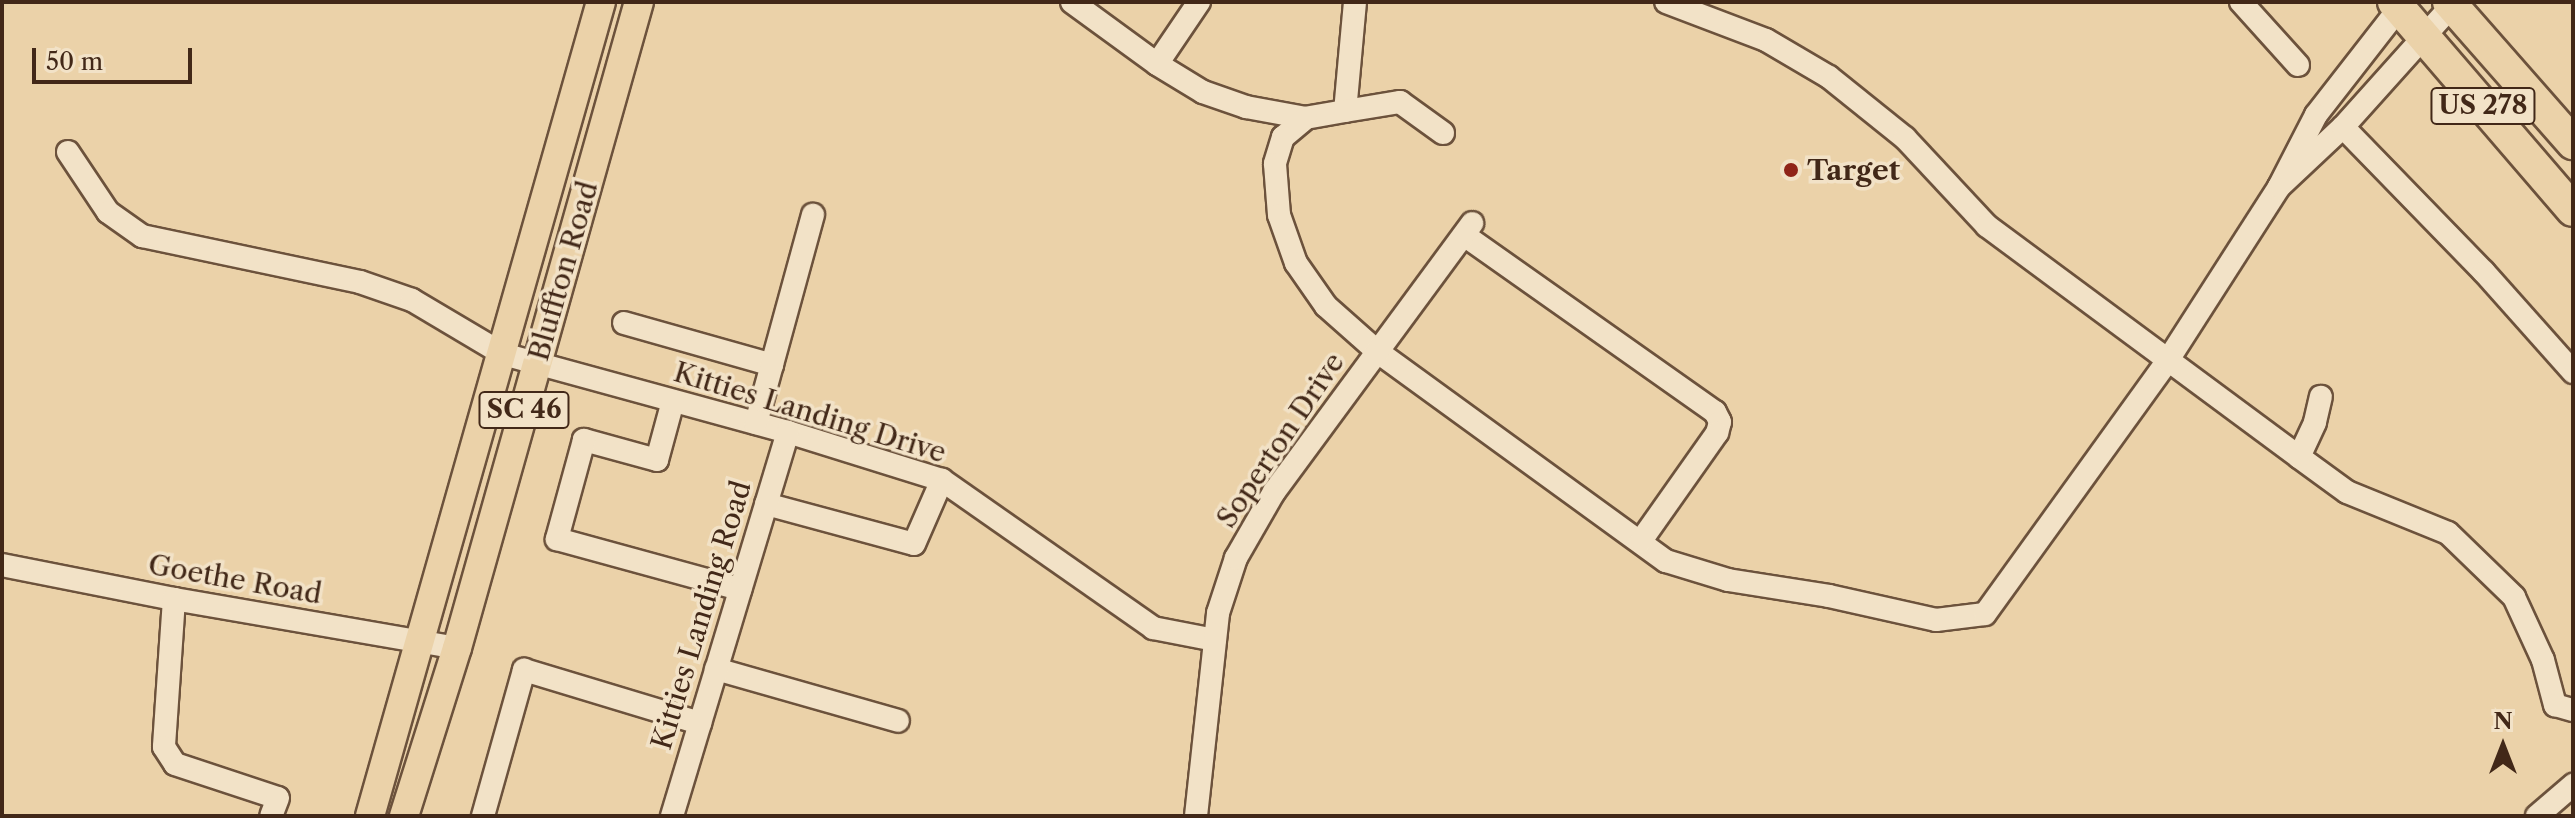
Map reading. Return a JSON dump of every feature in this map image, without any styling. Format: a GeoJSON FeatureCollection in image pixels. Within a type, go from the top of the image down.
{"type":"FeatureCollection","features":[{"type":"Feature","properties":{"kind":"highway","name":"US 278"},"geometry":{"type":"LineString","coordinates":[[2452,3],[2573,143]]}},
{"type":"Feature","properties":{"kind":"highway","name":"US 278"},"geometry":{"type":"LineString","coordinates":[[2399,4],[2573,210]]}},
{"type":"Feature","properties":{"kind":"main road","name":"Bluffton Road"},"geometry":{"type":"LineString","coordinates":[[370,816],[601,2]]}},
{"type":"Feature","properties":{"kind":"main road","name":"Bluffton Road"},"geometry":{"type":"LineString","coordinates":[[404,816],[457,648],[639,2]]}},
{"type":"Feature","properties":{"kind":"street"},"geometry":{"type":"LineString","coordinates":[[1072,2],[1157,64],[1203,92],[1246,107],[1306,118],[1400,102],[1443,133]]}},
{"type":"Feature","properties":{"kind":"street"},"geometry":{"type":"LineString","coordinates":[[1157,64],[1199,2]]}},
{"type":"Feature","properties":{"kind":"street"},"geometry":{"type":"LineString","coordinates":[[1345,111],[1355,2]]}},
{"type":"Feature","properties":{"kind":"street"},"geometry":{"type":"LineString","coordinates":[[1666,2],[1766,40],[1829,77],[1905,138],[1987,226],[2299,457],[2347,492],[2448,533],[2514,597],[2543,660],[2555,705],[2573,710]]}},
{"type":"Feature","properties":{"kind":"street"},"geometry":{"type":"LineString","coordinates":[[2241,2],[2298,65]]}},
{"type":"Feature","properties":{"kind":"street"},"geometry":{"type":"LineString","coordinates":[[2279,187],[2343,127],[2452,3]]}},
{"type":"Feature","properties":{"kind":"street"},"geometry":{"type":"LineString","coordinates":[[1306,118],[1283,137],[1275,164],[1279,215],[1296,263],[1326,306],[1378,352],[1666,561],[1728,580],[1829,596],[1936,620],[1985,614],[2168,360],[2279,187],[2316,115],[2399,4]]}},
{"type":"Feature","properties":{"kind":"street"},"geometry":{"type":"LineString","coordinates":[[2343,127],[2484,272],[2573,372]]}},
{"type":"Feature","properties":{"kind":"street","name":"Kitties Landing Drive"},"geometry":{"type":"LineString","coordinates":[[68,152],[108,212],[142,236],[360,282],[412,300],[503,354],[788,432],[942,480],[1153,628],[1215,640]]}},
{"type":"Feature","properties":{"kind":"street"},"geometry":{"type":"LineString","coordinates":[[756,423],[813,215]]}},
{"type":"Feature","properties":{"kind":"street","name":"Soperton Drive"},"geometry":{"type":"LineString","coordinates":[[1196,816],[1218,613],[1236,558],[1274,492],[1468,229],[1715,412],[1720,422],[1717,433],[1640,542]]}},
{"type":"Feature","properties":{"kind":"street"},"geometry":{"type":"LineString","coordinates":[[624,323],[772,365]]}},
{"type":"Feature","properties":{"kind":"street"},"geometry":{"type":"LineString","coordinates":[[2299,457],[2315,422],[2321,397]]}},
{"type":"Feature","properties":{"kind":"street"},"geometry":{"type":"LineString","coordinates":[[673,401],[657,460],[584,440],[557,539],[740,589]]}},
{"type":"Feature","properties":{"kind":"street","name":"Kitties Landing Road"},"geometry":{"type":"LineString","coordinates":[[672,816],[788,432]]}},
{"type":"Feature","properties":{"kind":"street"},"geometry":{"type":"LineString","coordinates":[[766,504],[914,544],[942,480]]}},
{"type":"Feature","properties":{"kind":"street","name":"Goethe Road"},"geometry":{"type":"LineString","coordinates":[[2,565],[174,599],[457,648]]}},
{"type":"Feature","properties":{"kind":"street"},"geometry":{"type":"LineString","coordinates":[[174,599],[164,747],[175,764],[278,798],[271,816]]}},
{"type":"Feature","properties":{"kind":"street"},"geometry":{"type":"LineString","coordinates":[[716,669],[898,721]]}},
{"type":"Feature","properties":{"kind":"street"},"geometry":{"type":"LineString","coordinates":[[483,816],[524,670],[700,723]]}},
{"type":"Feature","properties":{"kind":"street"},"geometry":{"type":"LineString","coordinates":[[2537,816],[2573,785]]}},
{"type":"Feature","properties":{"kind":"place","name":"Target"},"geometry":{"type":"Point","coordinates":[1791,170]}}]}
